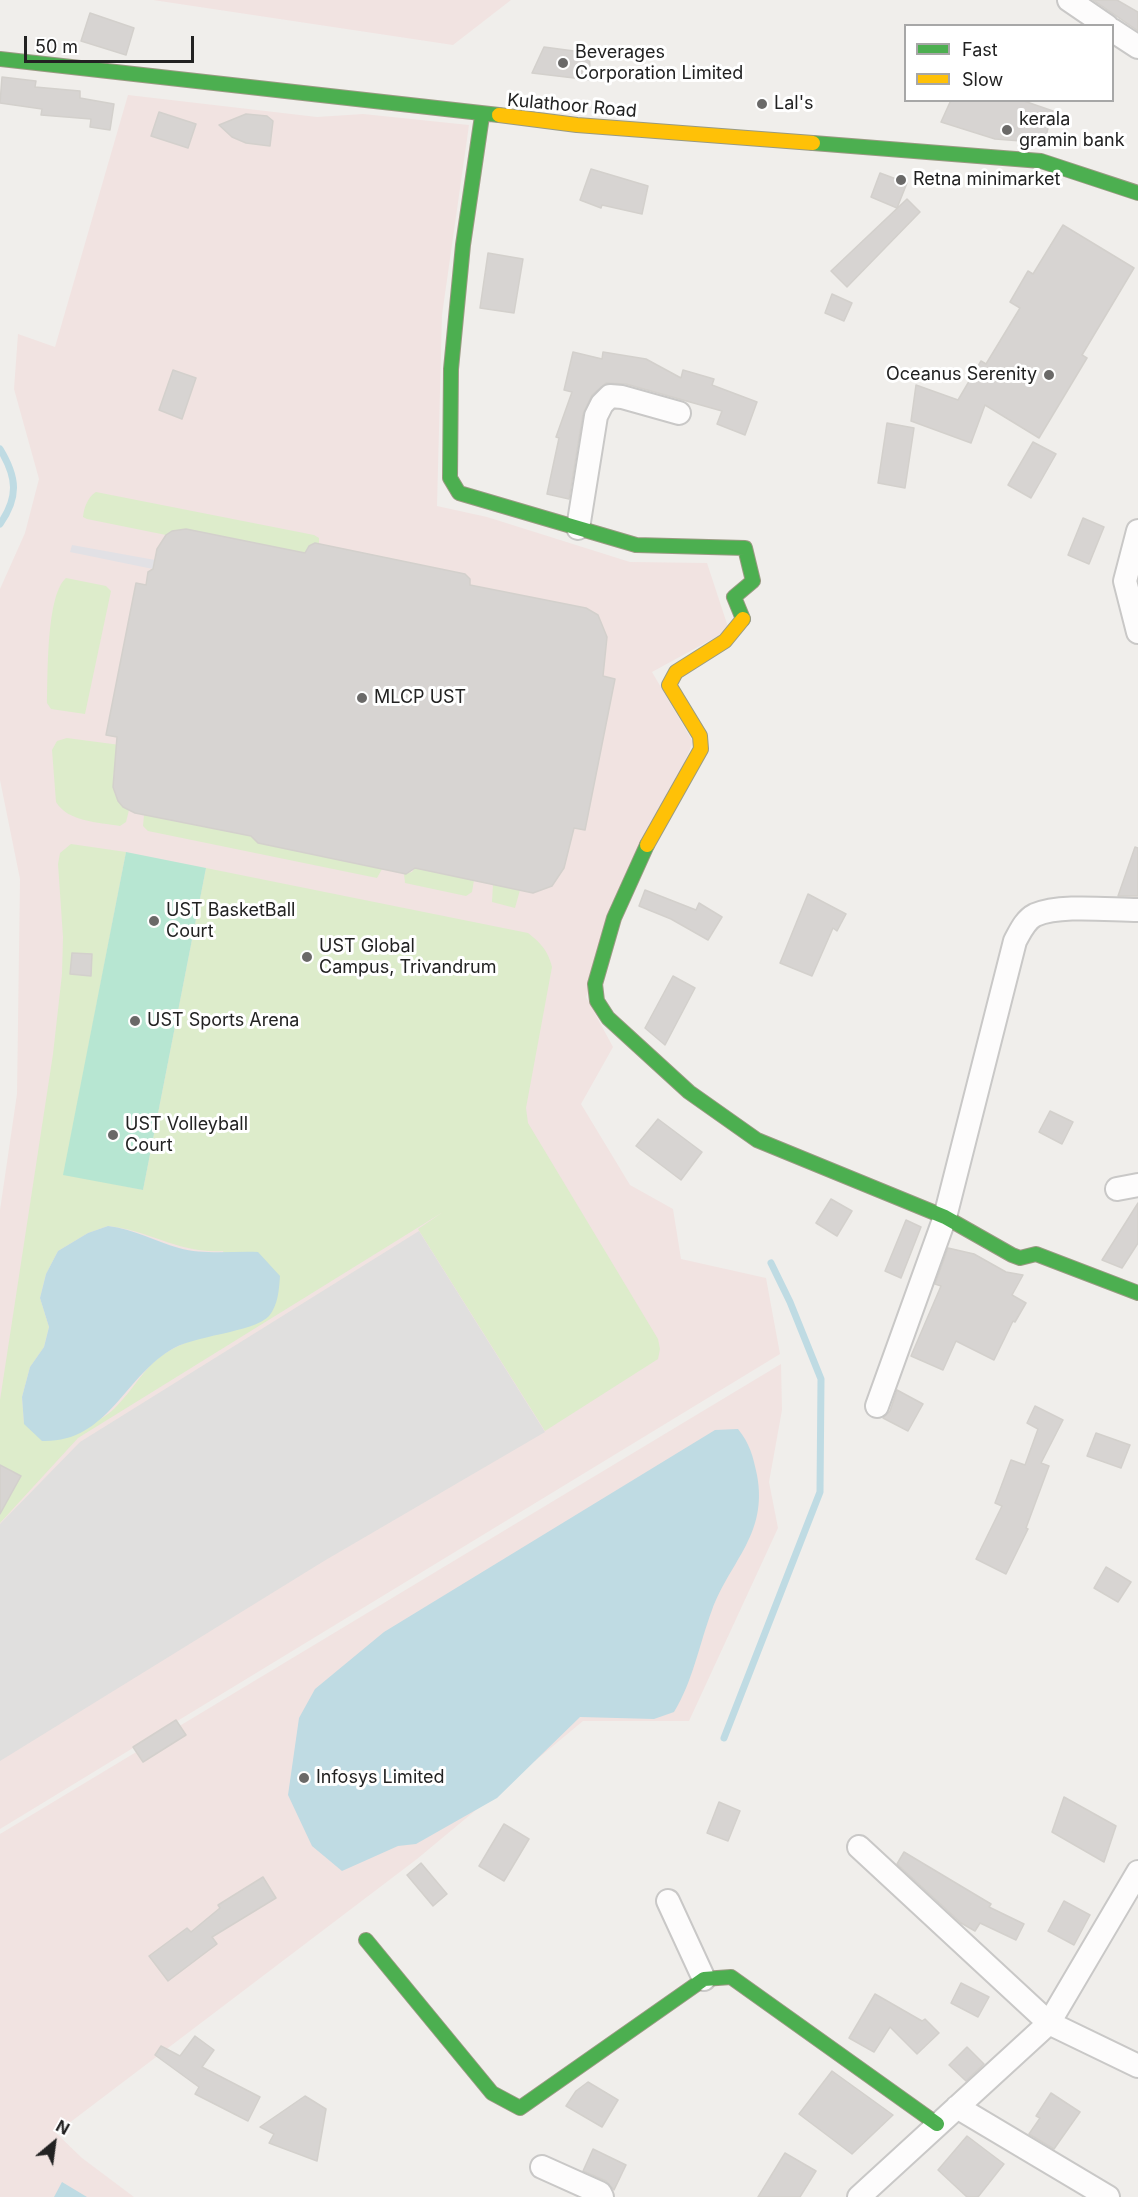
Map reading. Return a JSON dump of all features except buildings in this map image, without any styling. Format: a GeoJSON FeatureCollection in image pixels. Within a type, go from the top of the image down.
{"type":"FeatureCollection","features":[{"type":"Feature","properties":{"kind":"street"},"geometry":{"type":"LineString","coordinates":[[1069,0],[1104,24]]}},
{"type":"Feature","properties":{"kind":"street"},"geometry":{"type":"LineString","coordinates":[[1114,31],[1138,47]]}},
{"type":"Feature","properties":{"kind":"street","name":"Kulathoor Road"},"geometry":{"type":"LineString","coordinates":[[0,59],[332,95],[482,116],[1041,161],[1138,193]]}},
{"type":"Feature","properties":{"kind":"street"},"geometry":{"type":"LineString","coordinates":[[482,116],[463,245],[451,369],[450,478],[459,493],[636,546],[745,548],[753,581],[734,597],[744,621],[725,641],[676,672],[669,685],[700,736],[701,749],[640,857],[614,918],[595,984],[597,1001],[608,1018],[689,1092],[758,1140],[945,1217],[1012,1255],[1020,1258],[1036,1254],[1138,1293]]}},
{"type":"Feature","properties":{"kind":"street"},"geometry":{"type":"LineString","coordinates":[[578,528],[596,416],[602,404],[610,396],[622,397],[679,413]]}},
{"type":"Feature","properties":{"kind":"street"},"geometry":{"type":"LineString","coordinates":[[1138,531],[1125,581],[1138,632]]}},
{"type":"Feature","properties":{"kind":"street"},"geometry":{"type":"LineString","coordinates":[[877,1406],[945,1217],[1015,941],[1022,926],[1034,915],[1065,910],[1138,910]]}},
{"type":"Feature","properties":{"kind":"street"},"geometry":{"type":"LineString","coordinates":[[859,1846],[1049,2024],[1138,2066]]}},
{"type":"Feature","properties":{"kind":"street"},"geometry":{"type":"LineString","coordinates":[[859,2197],[1049,2024],[1138,1872]]}},
{"type":"Feature","properties":{"kind":"street"},"geometry":{"type":"LineString","coordinates":[[668,1901],[704,1978]]}},
{"type":"Feature","properties":{"kind":"street"},"geometry":{"type":"LineString","coordinates":[[366,1940],[492,2093],[520,2108],[704,1978],[731,1977],[937,2124]]}},
{"type":"Feature","properties":{"kind":"street"},"geometry":{"type":"LineString","coordinates":[[957,2107],[1108,2197]]}},
{"type":"Feature","properties":{"kind":"street"},"geometry":{"type":"LineString","coordinates":[[542,2166],[600,2193],[602,2197]]}},
{"type":"Feature","properties":{"kind":"shaded area"},"geometry":{"type":"Polygon","coordinates":[[[153,0],[511,0],[453,45],[153,0]]]}},
{"type":"Feature","properties":{"kind":"shaded area","name":"UST Global Campus, Trivandrum"},"geometry":{"type":"Polygon","coordinates":[[[128,95],[317,117],[363,114],[469,125],[442,315],[437,506],[487,517],[630,562],[707,563],[729,630],[652,672],[693,742],[586,997],[613,1047],[581,1104],[630,1185],[673,1209],[681,1259],[766,1278],[780,1354],[0,1829],[0,1210],[17,1094],[20,879],[0,780],[0,589],[25,533],[39,479],[14,389],[18,334],[55,347],[128,95]]]}},
{"type":"Feature","properties":{"kind":"shaded area"},"geometry":{"type":"Polygon","coordinates":[[[72,545],[155,560],[153,569],[70,552],[72,545]]]}},
{"type":"Feature","properties":{"kind":"shaded area"},"geometry":{"type":"Polygon","coordinates":[[[419,1231],[545,1432],[324,1561],[0,1761],[0,1524],[80,1442],[419,1231]]]}},
{"type":"Feature","properties":{"kind":"shaded area","name":"Infosys Limited"},"geometry":{"type":"Polygon","coordinates":[[[781,1364],[782,1410],[769,1482],[778,1528],[689,1721],[583,1721],[417,1859],[56,2133],[82,2158],[134,2197],[0,2197],[0,1834],[781,1364]]]}},
{"type":"Feature","properties":{"kind":"green space"},"geometry":{"type":"Polygon","coordinates":[[[96,492],[314,535],[319,538],[319,544],[309,546],[305,553],[186,529],[172,531],[166,535],[87,519],[83,517],[85,506],[96,492]]]}},
{"type":"Feature","properties":{"kind":"green space"},"geometry":{"type":"Polygon","coordinates":[[[66,578],[106,586],[111,591],[85,714],[51,709],[47,703],[51,618],[59,587],[66,578]]]}},
{"type":"Feature","properties":{"kind":"green space"},"geometry":{"type":"Polygon","coordinates":[[[67,738],[120,745],[114,772],[114,789],[121,804],[129,810],[126,822],[120,826],[93,822],[68,814],[56,802],[52,750],[57,741],[67,738]]]}},
{"type":"Feature","properties":{"kind":"green space"},"geometry":{"type":"Polygon","coordinates":[[[144,815],[251,836],[258,843],[382,869],[377,878],[148,831],[143,826],[144,815]]]}},
{"type":"Feature","properties":{"kind":"green space"},"geometry":{"type":"Polygon","coordinates":[[[71,844],[126,852],[64,1174],[143,1190],[206,868],[528,933],[543,948],[552,967],[526,1108],[528,1123],[658,1339],[660,1349],[658,1359],[545,1431],[418,1229],[443,1212],[78,1438],[0,1523],[0,1400],[53,1054],[62,974],[63,937],[58,864],[60,853],[71,844]],[[108,1226],[88,1233],[58,1251],[46,1274],[40,1298],[49,1327],[44,1347],[30,1367],[22,1397],[24,1424],[88,1421],[102,1418],[121,1402],[149,1367],[170,1350],[196,1339],[250,1326],[223,1251],[192,1249],[123,1228],[108,1226]]]}},
{"type":"Feature","properties":{"kind":"green space","name":"UST Sports Arena"},"geometry":{"type":"Polygon","coordinates":[[[126,852],[206,868],[143,1190],[63,1175],[126,852]]]}},
{"type":"Feature","properties":{"kind":"green space"},"geometry":{"type":"Polygon","coordinates":[[[415,868],[474,880],[472,892],[466,896],[405,883],[404,874],[412,872],[415,868]]]}},
{"type":"Feature","properties":{"kind":"green space"},"geometry":{"type":"Polygon","coordinates":[[[493,884],[520,890],[515,908],[492,902],[493,884]]]}},
{"type":"Feature","properties":{"kind":"water"},"geometry":{"type":"Polygon","coordinates":[[[108,1226],[189,1250],[258,1252],[280,1276],[276,1302],[269,1316],[261,1322],[192,1341],[169,1351],[153,1363],[112,1408],[82,1432],[64,1439],[42,1441],[24,1424],[22,1397],[30,1367],[44,1347],[49,1327],[40,1298],[46,1274],[58,1251],[88,1233],[108,1226]]]}},
{"type":"Feature","properties":{"kind":"water"},"geometry":{"type":"Polygon","coordinates":[[[738,1429],[748,1445],[756,1468],[759,1496],[757,1514],[746,1546],[712,1610],[691,1675],[674,1712],[654,1719],[580,1717],[497,1798],[416,1844],[398,1846],[342,1871],[312,1846],[288,1795],[299,1718],[315,1689],[384,1632],[715,1430],[738,1429]]]}},
{"type":"Feature","properties":{"kind":"water"},"geometry":{"type":"Polygon","coordinates":[[[62,2182],[87,2197],[54,2197],[62,2182]]]}},
{"type":"Feature","properties":{"kind":"waterway"},"geometry":{"type":"LineString","coordinates":[[0,449],[10,469],[14,487],[10,505],[0,524]]}},
{"type":"Feature","properties":{"kind":"waterway"},"geometry":{"type":"LineString","coordinates":[[724,1738],[820,1492],[821,1379],[790,1302],[771,1263]]}},
{"type":"Feature","properties":{"kind":"traffic: fast"},"geometry":{"type":"LineString","coordinates":[[0,59],[499,115]]}},
{"type":"Feature","properties":{"kind":"traffic: fast"},"geometry":{"type":"LineString","coordinates":[[482,116],[463,245],[451,369],[450,478],[459,493],[636,545],[745,548],[753,581],[734,597],[743,619]]}},
{"type":"Feature","properties":{"kind":"traffic: fast"},"geometry":{"type":"LineString","coordinates":[[813,143],[1041,161],[1138,193]]}},
{"type":"Feature","properties":{"kind":"traffic: fast"},"geometry":{"type":"LineString","coordinates":[[647,845],[614,918],[595,984],[597,1001],[608,1018],[689,1092],[757,1140],[945,1217],[1012,1255],[1020,1258],[1036,1254],[1138,1293]]}},
{"type":"Feature","properties":{"kind":"traffic: fast"},"geometry":{"type":"LineString","coordinates":[[366,1940],[492,2093],[520,2108],[704,1979],[731,1977],[937,2124]]}},
{"type":"Feature","properties":{"kind":"traffic: slow"},"geometry":{"type":"LineString","coordinates":[[499,115],[577,125],[813,143]]}},
{"type":"Feature","properties":{"kind":"traffic: slow"},"geometry":{"type":"LineString","coordinates":[[647,845],[701,749],[700,736],[669,685],[676,672],[725,641],[743,619]]}},
{"type":"Feature","properties":{"kind":"place","name":"Beverages Corporation Limited"},"geometry":{"type":"Point","coordinates":[563,63]}},
{"type":"Feature","properties":{"kind":"place","name":"Lal's"},"geometry":{"type":"Point","coordinates":[762,104]}},
{"type":"Feature","properties":{"kind":"place","name":"kerala gramin bank"},"geometry":{"type":"Point","coordinates":[1007,130]}},
{"type":"Feature","properties":{"kind":"place","name":"Retna minimarket"},"geometry":{"type":"Point","coordinates":[901,180]}},
{"type":"Feature","properties":{"kind":"place","name":"Oceanus Serenity"},"geometry":{"type":"Point","coordinates":[1049,375]}},
{"type":"Feature","properties":{"kind":"place","name":"MLCP UST"},"geometry":{"type":"Point","coordinates":[362,698]}},
{"type":"Feature","properties":{"kind":"place","name":"UST BasketBall Court"},"geometry":{"type":"Point","coordinates":[154,921]}},
{"type":"Feature","properties":{"kind":"place","name":"UST Global Campus, Trivandrum"},"geometry":{"type":"Point","coordinates":[307,957]}},
{"type":"Feature","properties":{"kind":"place","name":"UST Sports Arena"},"geometry":{"type":"Point","coordinates":[135,1021]}},
{"type":"Feature","properties":{"kind":"place","name":"UST Volleyball Court"},"geometry":{"type":"Point","coordinates":[113,1135]}},
{"type":"Feature","properties":{"kind":"place","name":"Infosys Limited"},"geometry":{"type":"Point","coordinates":[304,1778]}}]}
